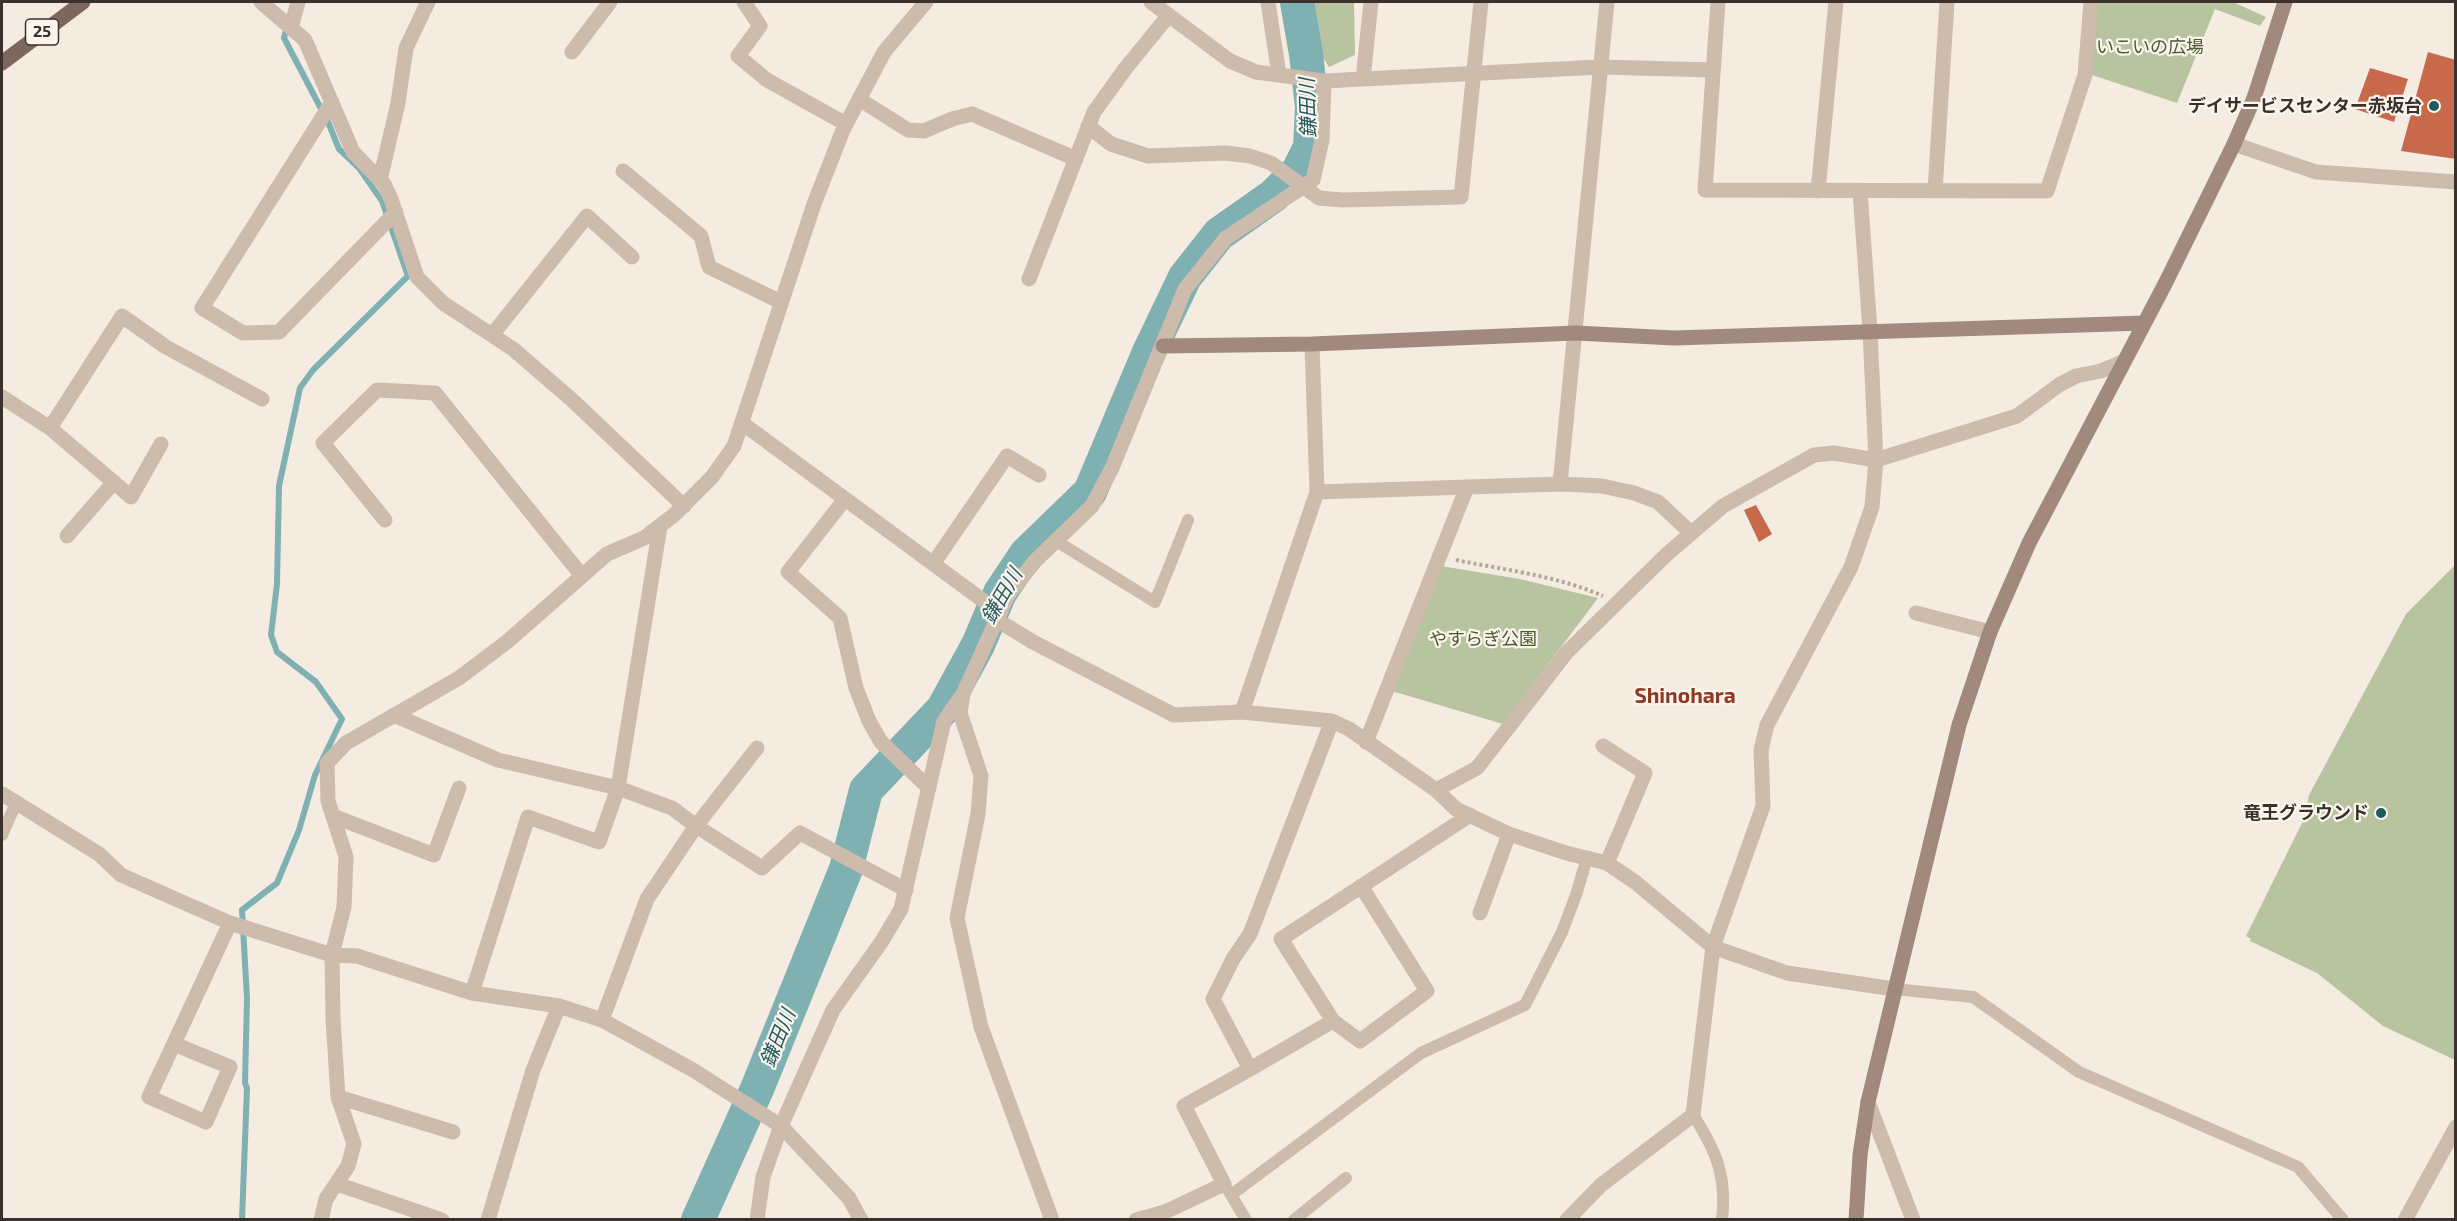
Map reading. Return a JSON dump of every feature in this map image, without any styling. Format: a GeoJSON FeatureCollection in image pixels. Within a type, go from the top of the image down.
{"type":"FeatureCollection","features":[{"type":"Feature","properties":{"kind":"main road","name":"25"},"geometry":{"type":"LineString","coordinates":[[2,63],[83,2]]}},
{"type":"Feature","properties":{"kind":"street"},"geometry":{"type":"LineString","coordinates":[[261,2],[305,40],[353,152],[384,184],[396,212],[417,277],[443,303],[513,349],[571,399],[684,506]]}},
{"type":"Feature","properties":{"kind":"street"},"geometry":{"type":"LineString","coordinates":[[291,28],[298,2]]}},
{"type":"Feature","properties":{"kind":"street"},"geometry":{"type":"LineString","coordinates":[[380,180],[398,104],[406,48],[428,2]]}},
{"type":"Feature","properties":{"kind":"street"},"geometry":{"type":"LineString","coordinates":[[572,52],[610,2]]}},
{"type":"Feature","properties":{"kind":"street"},"geometry":{"type":"LineString","coordinates":[[744,2],[760,26],[738,56],[767,80],[846,124]]}},
{"type":"Feature","properties":{"kind":"street"},"geometry":{"type":"LineString","coordinates":[[321,1220],[326,1199],[348,1166],[354,1144],[338,1097],[332,955],[344,908],[346,857],[328,801],[327,763],[346,743],[459,678],[508,640],[607,554],[644,538],[660,526],[684,506],[718,470],[734,446],[814,204],[846,124],[884,52],[926,2]]}},
{"type":"Feature","properties":{"kind":"street"},"geometry":{"type":"LineString","coordinates":[[1151,2],[1230,61],[1256,72],[1324,81],[1600,67],[1713,69]]}},
{"type":"Feature","properties":{"kind":"street"},"geometry":{"type":"LineString","coordinates":[[1268,2],[1279,75]]}},
{"type":"Feature","properties":{"kind":"street"},"geometry":{"type":"LineString","coordinates":[[1363,79],[1371,2]]}},
{"type":"Feature","properties":{"kind":"street"},"geometry":{"type":"LineString","coordinates":[[1088,126],[1111,144],[1148,156],[1226,153],[1250,156],[1272,163],[1319,198],[1342,200],[1461,197],[1481,2]]}},
{"type":"Feature","properties":{"kind":"street"},"geometry":{"type":"LineString","coordinates":[[1560,484],[1606,2]]}},
{"type":"Feature","properties":{"kind":"street"},"geometry":{"type":"LineString","coordinates":[[1718,2],[1705,190],[1818,191],[2047,191],[2085,75],[2091,2]]}},
{"type":"Feature","properties":{"kind":"street"},"geometry":{"type":"LineString","coordinates":[[1818,191],[1836,2]]}},
{"type":"Feature","properties":{"kind":"street"},"geometry":{"type":"LineString","coordinates":[[1935,191],[1947,2]]}},
{"type":"Feature","properties":{"kind":"street"},"geometry":{"type":"LineString","coordinates":[[1856,1220],[1860,1155],[1868,1102],[1959,725],[1990,632],[2028,543],[2124,362],[2235,144],[2254,98],[2285,2]]}},
{"type":"Feature","properties":{"kind":"street"},"geometry":{"type":"LineString","coordinates":[[1029,279],[1094,112],[1169,15]]}},
{"type":"Feature","properties":{"kind":"street"},"geometry":{"type":"LineString","coordinates":[[757,1220],[763,1177],[781,1126],[833,1010],[901,909],[944,721],[963,694],[1008,595],[1035,561],[1092,506],[1112,468],[1185,289],[1226,238],[1313,180],[1322,140],[1324,81]]}},
{"type":"Feature","properties":{"kind":"street"},"geometry":{"type":"LineString","coordinates":[[859,99],[908,130],[924,131],[952,119],[972,114],[1076,159]]}},
{"type":"Feature","properties":{"kind":"street"},"geometry":{"type":"LineString","coordinates":[[332,102],[202,308],[243,333],[279,332],[396,212]]}},
{"type":"Feature","properties":{"kind":"street"},"geometry":{"type":"LineString","coordinates":[[2235,144],[2316,172],[2456,182]]}},
{"type":"Feature","properties":{"kind":"street"},"geometry":{"type":"LineString","coordinates":[[623,171],[701,236],[709,267],[781,302]]}},
{"type":"Feature","properties":{"kind":"street"},"geometry":{"type":"LineString","coordinates":[[1567,1220],[1601,1185],[1693,1115],[1713,947],[1763,806],[1761,750],[1767,725],[1851,567],[1872,507],[1876,460],[1860,191]]}},
{"type":"Feature","properties":{"kind":"street"},"geometry":{"type":"LineString","coordinates":[[492,335],[587,216],[632,257]]}},
{"type":"Feature","properties":{"kind":"street"},"geometry":{"type":"LineString","coordinates":[[50,428],[122,316],[166,347],[262,399]]}},
{"type":"Feature","properties":{"kind":"street"},"geometry":{"type":"LineString","coordinates":[[1162,346],[1312,344],[1576,333],[1674,338],[2144,323]]}},
{"type":"Feature","properties":{"kind":"street"},"geometry":{"type":"LineString","coordinates":[[1242,712],[1317,492],[1312,344]]}},
{"type":"Feature","properties":{"kind":"street"},"geometry":{"type":"LineString","coordinates":[[1436,790],[1477,768],[1567,652],[1617,602],[1723,506],[1814,454],[1834,453],[1876,460],[2017,416],[2059,385],[2076,376],[2102,371],[2124,362]]}},
{"type":"Feature","properties":{"kind":"street"},"geometry":{"type":"LineString","coordinates":[[385,520],[323,443],[377,390],[435,393],[582,576]]}},
{"type":"Feature","properties":{"kind":"street"},"geometry":{"type":"LineString","coordinates":[[2,397],[50,428],[131,497],[161,444]]}},
{"type":"Feature","properties":{"kind":"street"},"geometry":{"type":"LineString","coordinates":[[742,423],[933,564],[998,617],[1033,642],[1174,715],[1242,712],[1332,722],[1349,729],[1436,790],[1456,809],[1509,834],[1608,863],[1635,882],[1713,947],[1787,973],[1894,989]]}},
{"type":"Feature","properties":{"kind":"street"},"geometry":{"type":"LineString","coordinates":[[933,564],[1007,456],[1039,475]]}},
{"type":"Feature","properties":{"kind":"street"},"geometry":{"type":"LineString","coordinates":[[67,536],[114,482]]}},
{"type":"Feature","properties":{"kind":"street"},"geometry":{"type":"LineString","coordinates":[[1317,492],[1560,484],[1602,486],[1634,493],[1658,502],[1691,533]]}},
{"type":"Feature","properties":{"kind":"street"},"geometry":{"type":"LineString","coordinates":[[1366,742],[1467,487]]}},
{"type":"Feature","properties":{"kind":"street"},"geometry":{"type":"LineString","coordinates":[[845,499],[788,572],[840,618],[856,688],[869,721],[881,742],[929,788]]}},
{"type":"Feature","properties":{"kind":"street"},"geometry":{"type":"LineString","coordinates":[[472,993],[528,817],[599,842],[618,788],[660,526]]}},
{"type":"Feature","properties":{"kind":"street"},"geometry":{"type":"LineString","coordinates":[[1916,613],[1990,632]]}},
{"type":"Feature","properties":{"kind":"street"},"geometry":{"type":"LineString","coordinates":[[963,694],[960,713],[981,777],[978,814],[957,918],[981,1027],[1052,1220]]}},
{"type":"Feature","properties":{"kind":"street"},"geometry":{"type":"LineString","coordinates":[[394,715],[498,760],[618,788],[672,808],[762,868],[800,833],[906,890]]}},
{"type":"Feature","properties":{"kind":"street"},"geometry":{"type":"LineString","coordinates":[[1250,1069],[1213,999],[1233,959],[1250,934],[1332,722]]}},
{"type":"Feature","properties":{"kind":"street"},"geometry":{"type":"LineString","coordinates":[[1603,746],[1645,773],[1608,863]]}},
{"type":"Feature","properties":{"kind":"street"},"geometry":{"type":"LineString","coordinates":[[602,1020],[647,899],[696,826],[757,748]]}},
{"type":"Feature","properties":{"kind":"street"},"geometry":{"type":"LineString","coordinates":[[333,816],[434,855],[459,788]]}},
{"type":"Feature","properties":{"kind":"street"},"geometry":{"type":"LineString","coordinates":[[2,794],[99,854],[121,875],[230,922],[332,955],[357,957],[472,993],[559,1006],[602,1020],[693,1070],[781,1126],[849,1198],[861,1220]]}},
{"type":"Feature","properties":{"kind":"street"},"geometry":{"type":"LineString","coordinates":[[1361,886],[1427,991],[1360,1041],[1333,1021],[1281,939],[1361,886],[1470,815]]}},
{"type":"Feature","properties":{"kind":"street"},"geometry":{"type":"LineString","coordinates":[[1480,913],[1509,834]]}},
{"type":"Feature","properties":{"kind":"street"},"geometry":{"type":"LineString","coordinates":[[174,1044],[230,1067],[206,1122],[149,1097],[230,922]]}},
{"type":"Feature","properties":{"kind":"street"},"geometry":{"type":"LineString","coordinates":[[489,1220],[533,1070],[559,1006]]}},
{"type":"Feature","properties":{"kind":"street"},"geometry":{"type":"LineString","coordinates":[[1137,1220],[1227,1190],[1184,1106],[1333,1021]]}},
{"type":"Feature","properties":{"kind":"street"},"geometry":{"type":"LineString","coordinates":[[338,1097],[453,1132]]}},
{"type":"Feature","properties":{"kind":"street"},"geometry":{"type":"LineString","coordinates":[[1868,1102],[1913,1220]]}},
{"type":"Feature","properties":{"kind":"street"},"geometry":{"type":"LineString","coordinates":[[2405,1220],[2456,1126]]}},
{"type":"Feature","properties":{"kind":"street"},"geometry":{"type":"LineString","coordinates":[[337,1184],[442,1220]]}},
{"type":"Feature","properties":{"kind":"lane"},"geometry":{"type":"LineString","coordinates":[[1056,540],[1155,602],[1188,520]]}},
{"type":"Feature","properties":{"kind":"lane"},"geometry":{"type":"LineString","coordinates":[[2,835],[16,803]]}},
{"type":"Feature","properties":{"kind":"lane"},"geometry":{"type":"LineString","coordinates":[[1246,1220],[1227,1190],[1421,1053],[1525,1005],[1562,932],[1587,858]]}},
{"type":"Feature","properties":{"kind":"lane"},"geometry":{"type":"LineString","coordinates":[[1894,989],[1973,997],[2079,1072],[2298,1167],[2343,1220]]}},
{"type":"Feature","properties":{"kind":"lane"},"geometry":{"type":"LineString","coordinates":[[1693,1115],[1717,1157],[1722,1186],[1722,1220]]}},
{"type":"Feature","properties":{"kind":"lane"},"geometry":{"type":"LineString","coordinates":[[1294,1220],[1346,1178]]}},
{"type":"Feature","properties":{"kind":"path"},"geometry":{"type":"LineString","coordinates":[[1440,557],[1576,586],[1617,602]]}},
{"type":"Feature","properties":{"kind":"green space"},"geometry":{"type":"Polygon","coordinates":[[[1308,2],[1354,2],[1355,55],[1329,67],[1315,45],[1308,2]]]}},
{"type":"Feature","properties":{"kind":"green space","name":"いこいの広場"},"geometry":{"type":"Polygon","coordinates":[[[2095,2],[2233,2],[2266,17],[2260,26],[2215,9],[2177,103],[2089,74],[2095,2]]]}},
{"type":"Feature","properties":{"kind":"green space","name":"竜王グラウンド"},"geometry":{"type":"Polygon","coordinates":[[[2455,565],[2455,1060],[2383,1026],[2317,973],[2250,941],[2251,939],[2246,936],[2305,817],[2309,795],[2406,614],[2455,565]]]}},
{"type":"Feature","properties":{"kind":"green space","name":"やすらぎ公園"},"geometry":{"type":"Polygon","coordinates":[[[1441,566],[1520,579],[1598,598],[1503,724],[1392,691],[1441,566]]]}},
{"type":"Feature","properties":{"kind":"building","name":"デイサービスセンター赤坂台"},"geometry":{"type":"Polygon","coordinates":[[[2428,52],[2456,60],[2456,159],[2401,151],[2428,52]]]}},
{"type":"Feature","properties":{"kind":"building"},"geometry":{"type":"Polygon","coordinates":[[[2370,68],[2408,79],[2394,122],[2355,109],[2370,68]]]}},
{"type":"Feature","properties":{"kind":"building"},"geometry":{"type":"Polygon","coordinates":[[[1756,505],[1772,534],[1759,542],[1744,510],[1756,505]]]}},
{"type":"Feature","properties":{"kind":"waterway","name":"鎌田川"},"geometry":{"type":"LineString","coordinates":[[698,1220],[757,1089],[846,869],[866,790],[943,709],[978,645],[1000,593],[1026,554],[1090,492],[1149,352],[1185,277],[1219,234],[1273,196],[1298,171],[1310,147],[1312,107],[1297,2]]}},
{"type":"Feature","properties":{"kind":"waterway"},"geometry":{"type":"LineString","coordinates":[[242,1220],[247,1088],[245,1083],[247,998],[242,910],[277,883],[299,830],[315,775],[342,719],[316,682],[277,652],[271,635],[277,584],[279,486],[300,388],[313,370],[408,276],[382,201],[359,168],[339,149],[328,122],[284,38],[287,26]]}},
{"type":"Feature","properties":{"kind":"place","name":"デイサービスセンター赤坂台"},"geometry":{"type":"Point","coordinates":[2434,106]}},
{"type":"Feature","properties":{"kind":"place","name":"竜王グラウンド"},"geometry":{"type":"Point","coordinates":[2381,813]}},
{"type":"Feature","properties":{"kind":"district","name":"Shinohara"},"geometry":{"type":"Point","coordinates":[1685,696]}}]}
